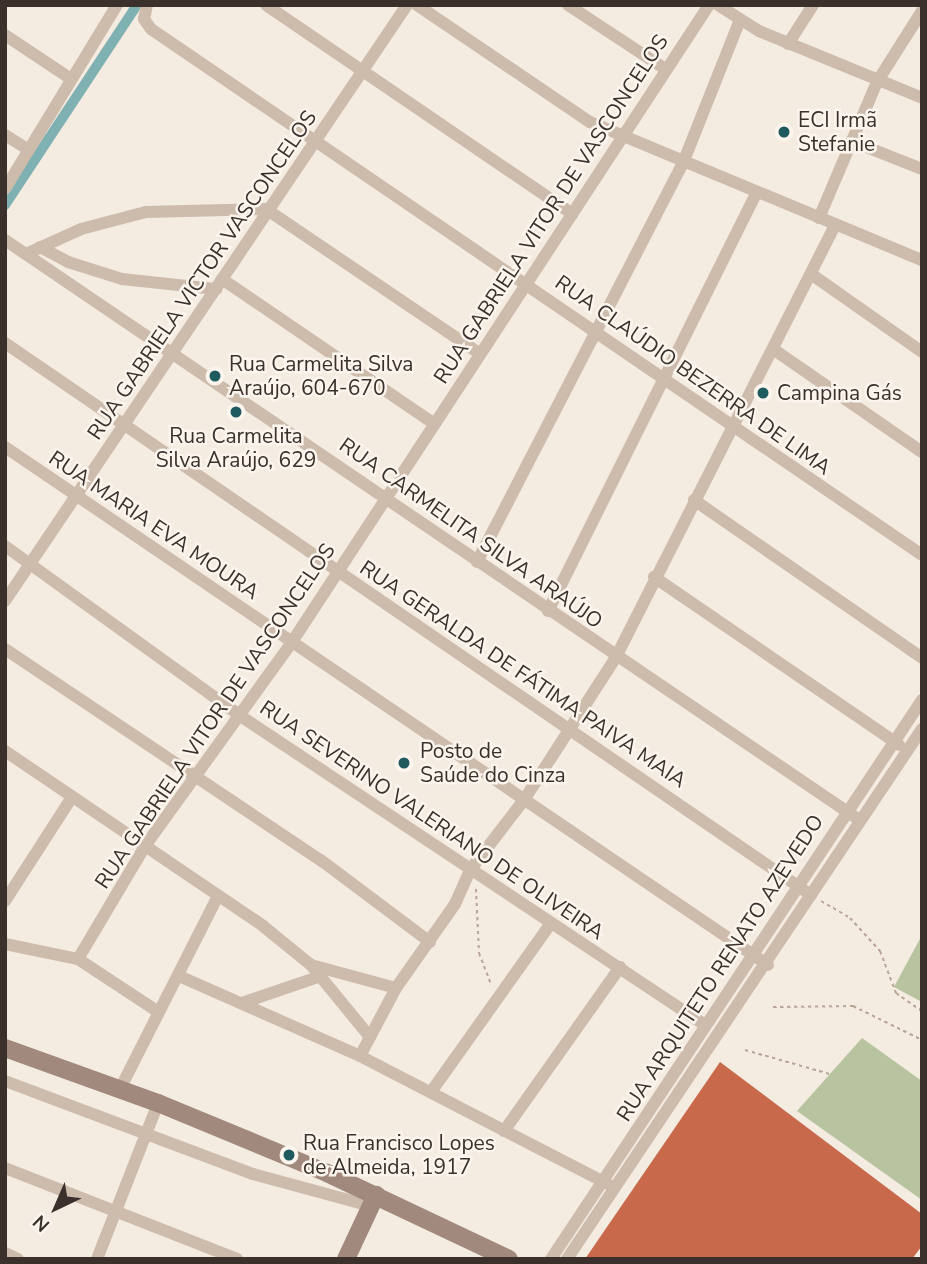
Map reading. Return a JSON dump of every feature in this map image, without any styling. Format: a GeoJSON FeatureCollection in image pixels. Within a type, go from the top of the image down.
{"type":"FeatureCollection","features":[{"type":"Feature","properties":{"kind":"main road"},"geometry":{"type":"LineString","coordinates":[[5,1048],[158,1103],[509,1259]]}},
{"type":"Feature","properties":{"kind":"main road"},"geometry":{"type":"LineString","coordinates":[[346,1259],[374,1201]]}},
{"type":"Feature","properties":{"kind":"street","name":"RUA CLAÚDIO BEZERRA DE LIMA"},"geometry":{"type":"LineString","coordinates":[[147,5],[144,19],[151,29],[922,555]]}},
{"type":"Feature","properties":{"kind":"street"},"geometry":{"type":"LineString","coordinates":[[266,5],[572,214]]}},
{"type":"Feature","properties":{"kind":"street","name":"RUA GABRIELA VICTOR VASCONCELOS"},"geometry":{"type":"LineString","coordinates":[[5,601],[173,354],[266,209],[407,5]]}},
{"type":"Feature","properties":{"kind":"street"},"geometry":{"type":"LineString","coordinates":[[417,5],[541,91],[624,139],[755,195],[922,260]]}},
{"type":"Feature","properties":{"kind":"street"},"geometry":{"type":"LineString","coordinates":[[568,5],[665,69]]}},
{"type":"Feature","properties":{"kind":"street","name":"RUA GABRIELA VITOR DE VASCONCELOS"},"geometry":{"type":"LineString","coordinates":[[78,959],[145,846],[192,776],[292,642],[384,495],[525,282],[624,139],[665,69],[709,5]]}},
{"type":"Feature","properties":{"kind":"street"},"geometry":{"type":"LineString","coordinates":[[718,5],[740,20],[788,44],[922,98]]}},
{"type":"Feature","properties":{"kind":"street"},"geometry":{"type":"LineString","coordinates":[[788,44],[813,5]]}},
{"type":"Feature","properties":{"kind":"street"},"geometry":{"type":"LineString","coordinates":[[5,188],[115,6]]}},
{"type":"Feature","properties":{"kind":"street"},"geometry":{"type":"LineString","coordinates":[[819,218],[877,82],[922,11]]}},
{"type":"Feature","properties":{"kind":"street"},"geometry":{"type":"LineString","coordinates":[[478,562],[682,163],[740,20]]}},
{"type":"Feature","properties":{"kind":"street"},"geometry":{"type":"LineString","coordinates":[[5,34],[71,79]]}},
{"type":"Feature","properties":{"kind":"street"},"geometry":{"type":"LineString","coordinates":[[5,135],[27,149]]}},
{"type":"Feature","properties":{"kind":"street"},"geometry":{"type":"LineString","coordinates":[[851,141],[922,169]]}},
{"type":"Feature","properties":{"kind":"street"},"geometry":{"type":"LineString","coordinates":[[548,611],[755,195]]}},
{"type":"Feature","properties":{"kind":"street"},"geometry":{"type":"LineString","coordinates":[[26,254],[146,212],[266,209],[479,353]]}},
{"type":"Feature","properties":{"kind":"street"},"geometry":{"type":"LineString","coordinates":[[360,1056],[396,988],[430,942],[616,657],[654,577],[734,427],[835,225]]}},
{"type":"Feature","properties":{"kind":"street","name":"RUA CARMELITA SILVA ARAÚJO"},"geometry":{"type":"LineString","coordinates":[[6,241],[858,819]]}},
{"type":"Feature","properties":{"kind":"street"},"geometry":{"type":"LineString","coordinates":[[40,247],[68,262],[122,279],[219,284],[433,423]]}},
{"type":"Feature","properties":{"kind":"street"},"geometry":{"type":"LineString","coordinates":[[811,274],[922,352]]}},
{"type":"Feature","properties":{"kind":"street","name":"RUA GERALDA DE FÁTIMA PAIVA MAIA"},"geometry":{"type":"LineString","coordinates":[[5,343],[811,895]]}},
{"type":"Feature","properties":{"kind":"street"},"geometry":{"type":"LineString","coordinates":[[773,349],[922,452]]}},
{"type":"Feature","properties":{"kind":"street","name":"RUA MARIA EVA MOURA"},"geometry":{"type":"LineString","coordinates":[[5,447],[768,965]]}},
{"type":"Feature","properties":{"kind":"street"},"geometry":{"type":"LineString","coordinates":[[694,499],[922,658]]}},
{"type":"Feature","properties":{"kind":"street","name":"RUA SEVERINO VALERIANO DE OLIVEIRA"},"geometry":{"type":"LineString","coordinates":[[5,546],[239,715],[705,1025]]}},
{"type":"Feature","properties":{"kind":"street"},"geometry":{"type":"LineString","coordinates":[[654,577],[908,751]]}},
{"type":"Feature","properties":{"kind":"street"},"geometry":{"type":"LineString","coordinates":[[5,649],[322,861],[430,942]]}},
{"type":"Feature","properties":{"kind":"street","name":"RUA ARQUITETO RENATO AZEVEDO"},"geometry":{"type":"LineString","coordinates":[[567,1259],[705,1025],[796,883],[922,700]]}},
{"type":"Feature","properties":{"kind":"street","name":"RUA ARQUITETO RENATO AZEVEDO"},"geometry":{"type":"LineString","coordinates":[[551,1259],[609,1184],[768,965],[858,819],[922,729]]}},
{"type":"Feature","properties":{"kind":"street"},"geometry":{"type":"LineString","coordinates":[[5,751],[218,896],[311,965],[396,988]]}},
{"type":"Feature","properties":{"kind":"street"},"geometry":{"type":"LineString","coordinates":[[5,901],[72,797]]}},
{"type":"Feature","properties":{"kind":"street"},"geometry":{"type":"LineString","coordinates":[[120,1089],[157,1011],[179,976],[218,896]]}},
{"type":"Feature","properties":{"kind":"street"},"geometry":{"type":"LineString","coordinates":[[431,1092],[551,923]]}},
{"type":"Feature","properties":{"kind":"street"},"geometry":{"type":"LineString","coordinates":[[5,944],[78,959],[157,1011]]}},
{"type":"Feature","properties":{"kind":"street"},"geometry":{"type":"LineString","coordinates":[[311,965],[318,978],[369,1037]]}},
{"type":"Feature","properties":{"kind":"street"},"geometry":{"type":"LineString","coordinates":[[504,1130],[620,967]]}},
{"type":"Feature","properties":{"kind":"street"},"geometry":{"type":"LineString","coordinates":[[179,976],[360,1056],[609,1184]]}},
{"type":"Feature","properties":{"kind":"street"},"geometry":{"type":"LineString","coordinates":[[242,1003],[318,978]]}},
{"type":"Feature","properties":{"kind":"street"},"geometry":{"type":"LineString","coordinates":[[5,1081],[253,1174],[374,1201]]}},
{"type":"Feature","properties":{"kind":"street"},"geometry":{"type":"LineString","coordinates":[[97,1259],[158,1103]]}},
{"type":"Feature","properties":{"kind":"street"},"geometry":{"type":"LineString","coordinates":[[5,1168],[237,1259]]}},
{"type":"Feature","properties":{"kind":"street"},"geometry":{"type":"LineString","coordinates":[[5,1253],[18,1259]]}},
{"type":"Feature","properties":{"kind":"path"},"geometry":{"type":"LineString","coordinates":[[473,873],[481,968],[498,999]]}},
{"type":"Feature","properties":{"kind":"path"},"geometry":{"type":"LineString","coordinates":[[811,895],[850,918],[880,951],[896,993],[922,1010]]}},
{"type":"Feature","properties":{"kind":"path"},"geometry":{"type":"LineString","coordinates":[[773,1007],[853,1006],[922,1040]]}},
{"type":"Feature","properties":{"kind":"path"},"geometry":{"type":"LineString","coordinates":[[745,1050],[830,1074]]}},
{"type":"Feature","properties":{"kind":"green space"},"geometry":{"type":"Polygon","coordinates":[[[922,935],[922,1002],[894,987],[922,935]]]}},
{"type":"Feature","properties":{"kind":"green space"},"geometry":{"type":"Polygon","coordinates":[[[862,1038],[922,1081],[922,1200],[797,1111],[862,1038]]]}},
{"type":"Feature","properties":{"kind":"building"},"geometry":{"type":"Polygon","coordinates":[[[720,1062],[922,1214],[922,1246],[912,1259],[585,1259],[720,1062]]]}},
{"type":"Feature","properties":{"kind":"waterway"},"geometry":{"type":"LineString","coordinates":[[5,205],[137,5]]}},
{"type":"Feature","properties":{"kind":"place","name":"ECI Irmã Stefanie"},"geometry":{"type":"Point","coordinates":[784,132]}},
{"type":"Feature","properties":{"kind":"place","name":"Rua Carmelita Silva Araújo, 604-670"},"geometry":{"type":"Point","coordinates":[215,376]}},
{"type":"Feature","properties":{"kind":"place","name":"Campina Gás"},"geometry":{"type":"Point","coordinates":[763,393]}},
{"type":"Feature","properties":{"kind":"place","name":"Rua Carmelita Silva Araújo, 629"},"geometry":{"type":"Point","coordinates":[236,412]}},
{"type":"Feature","properties":{"kind":"place","name":"Posto de Saúde do Cinza"},"geometry":{"type":"Point","coordinates":[404,763]}},
{"type":"Feature","properties":{"kind":"place","name":"Rua Francisco Lopes de Almeida, 1917"},"geometry":{"type":"Point","coordinates":[289,1155]}}]}
